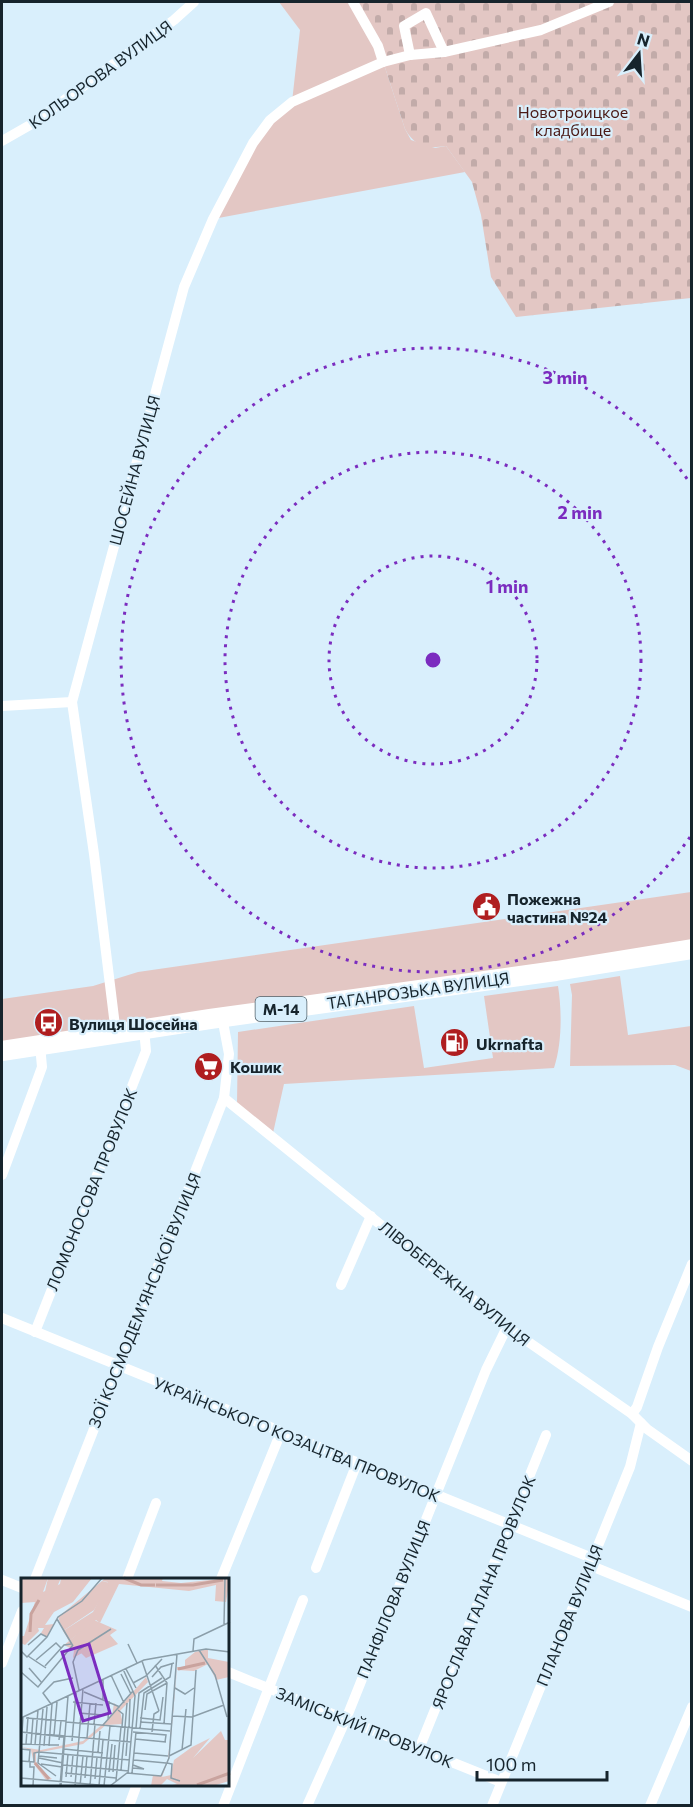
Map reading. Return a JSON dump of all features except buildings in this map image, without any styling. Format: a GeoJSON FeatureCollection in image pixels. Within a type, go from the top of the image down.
{"type":"FeatureCollection","features":[{"type":"Feature","properties":{"kind":"highway","name":"ТАГАНРОЗЬКА ВУЛИЦЯ"},"geometry":{"type":"LineString","coordinates":[[2,1051],[116,1034],[145,1037],[222,1017],[546,973],[692,948]]}},
{"type":"Feature","properties":{"kind":"street","name":"КОЛЬОРОВА ВУЛИЦЯ"},"geometry":{"type":"LineString","coordinates":[[2,141],[30,125],[174,20],[194,2]]}},
{"type":"Feature","properties":{"kind":"street"},"geometry":{"type":"LineString","coordinates":[[353,2],[378,46],[383,62]]}},
{"type":"Feature","properties":{"kind":"street","name":"ШОСЕЙНА ВУЛИЦЯ"},"geometry":{"type":"LineString","coordinates":[[116,1034],[94,854],[72,702],[184,287],[213,219],[253,143],[270,120],[292,102],[383,62],[410,55],[444,52],[541,30],[609,2]]}},
{"type":"Feature","properties":{"kind":"street"},"geometry":{"type":"LineString","coordinates":[[410,55],[404,26],[426,13],[444,52]]}},
{"type":"Feature","properties":{"kind":"street"},"geometry":{"type":"LineString","coordinates":[[2,706],[72,702]]}},
{"type":"Feature","properties":{"kind":"street","name":"ЗОЇ КОСМОДЕМ’ЯНСЬКОЇ ВУЛИЦЯ"},"geometry":{"type":"LineString","coordinates":[[35,1578],[224,1098],[229,1054],[222,1017]]}},
{"type":"Feature","properties":{"kind":"street","name":"ЛОМОНОСОВА ПРОВУЛОК"},"geometry":{"type":"LineString","coordinates":[[35,1332],[146,1051],[145,1037]]}},
{"type":"Feature","properties":{"kind":"street"},"geometry":{"type":"LineString","coordinates":[[2,1175],[42,1067],[40,1044]]}},
{"type":"Feature","properties":{"kind":"street","name":"ЛІВОБЕРЕЖНА ВУЛИЦЯ"},"geometry":{"type":"LineString","coordinates":[[224,1098],[507,1327],[632,1414],[692,1461]]}},
{"type":"Feature","properties":{"kind":"street"},"geometry":{"type":"LineString","coordinates":[[341,1285],[371,1216]]}},
{"type":"Feature","properties":{"kind":"street"},"geometry":{"type":"LineString","coordinates":[[632,1414],[637,1407],[658,1347],[692,1264]]}},
{"type":"Feature","properties":{"kind":"street","name":"УКРАЇНСЬКОГО КОЗАЦТВА ПРОВУЛОК"},"geometry":{"type":"LineString","coordinates":[[2,1318],[511,1526],[692,1607]]}},
{"type":"Feature","properties":{"kind":"street","name":"ПАНФІЛОВА ВУЛИЦЯ"},"geometry":{"type":"LineString","coordinates":[[307,1806],[345,1719],[486,1370],[507,1327]]}},
{"type":"Feature","properties":{"kind":"street","name":"ПЛАНОВА ВУЛИЦЯ"},"geometry":{"type":"LineString","coordinates":[[492,1806],[630,1467],[641,1423]]}},
{"type":"Feature","properties":{"kind":"street"},"geometry":{"type":"LineString","coordinates":[[221,1578],[281,1432]]}},
{"type":"Feature","properties":{"kind":"street","name":"ЯРОСЛАВА ГАЛАНА ПРОВУЛОК"},"geometry":{"type":"LineString","coordinates":[[419,1749],[546,1435]]}},
{"type":"Feature","properties":{"kind":"street"},"geometry":{"type":"LineString","coordinates":[[316,1568],[357,1463]]}},
{"type":"Feature","properties":{"kind":"street"},"geometry":{"type":"LineString","coordinates":[[127,1578],[156,1503]]}},
{"type":"Feature","properties":{"kind":"street"},"geometry":{"type":"LineString","coordinates":[[2,1580],[21,1588]]}},
{"type":"Feature","properties":{"kind":"street"},"geometry":{"type":"LineString","coordinates":[[223,1806],[303,1600]]}},
{"type":"Feature","properties":{"kind":"street"},"geometry":{"type":"LineString","coordinates":[[2,1663],[21,1614]]}},
{"type":"Feature","properties":{"kind":"street","name":"ЗАМІСЬКИЙ ПРОВУЛОК"},"geometry":{"type":"LineString","coordinates":[[230,1672],[501,1782]]}},
{"type":"Feature","properties":{"kind":"street"},"geometry":{"type":"LineString","coordinates":[[650,1806],[692,1707]]}},
{"type":"Feature","properties":{"kind":"street"},"geometry":{"type":"LineString","coordinates":[[129,1806],[137,1786]]}},
{"type":"Feature","properties":{"kind":"green space"},"geometry":{"type":"Polygon","coordinates":[[[279,2],[353,2],[378,46],[405,129],[411,140],[435,148],[446,146],[465,172],[213,219],[253,143],[292,102],[300,30],[279,2]]]}},
{"type":"Feature","properties":{"kind":"green space","name":"Новотроицкое кладбище"},"geometry":{"type":"Polygon","coordinates":[[[353,2],[691,2],[691,298],[516,317],[491,277],[481,215],[472,182],[446,146],[427,147],[417,143],[405,129],[378,46],[353,2]]]}},
{"type":"Feature","properties":{"kind":"green space"},"geometry":{"type":"Polygon","coordinates":[[[691,892],[691,942],[2,1044],[2,999],[93,986],[138,972],[691,892]]]}},
{"type":"Feature","properties":{"kind":"green space"},"geometry":{"type":"Polygon","coordinates":[[[620,976],[628,1035],[691,1026],[691,1071],[675,1065],[570,1066],[572,995],[570,984],[620,976]]]}},
{"type":"Feature","properties":{"kind":"green space"},"geometry":{"type":"Polygon","coordinates":[[[558,986],[559,1049],[554,1068],[284,1084],[273,1133],[237,1104],[238,1032],[414,1006],[424,1068],[493,1058],[484,996],[558,986]]]}},
{"type":"Feature","properties":{"kind":"place","name":"Пожежна частина №24"},"geometry":{"type":"Point","coordinates":[486,907]}},
{"type":"Feature","properties":{"kind":"place","name":"Вулиця Шосейна"},"geometry":{"type":"Point","coordinates":[48,1023]}},
{"type":"Feature","properties":{"kind":"place","name":"Ukrnafta"},"geometry":{"type":"Point","coordinates":[455,1043]}},
{"type":"Feature","properties":{"kind":"place","name":"Кошик"},"geometry":{"type":"Point","coordinates":[209,1066]}}]}
